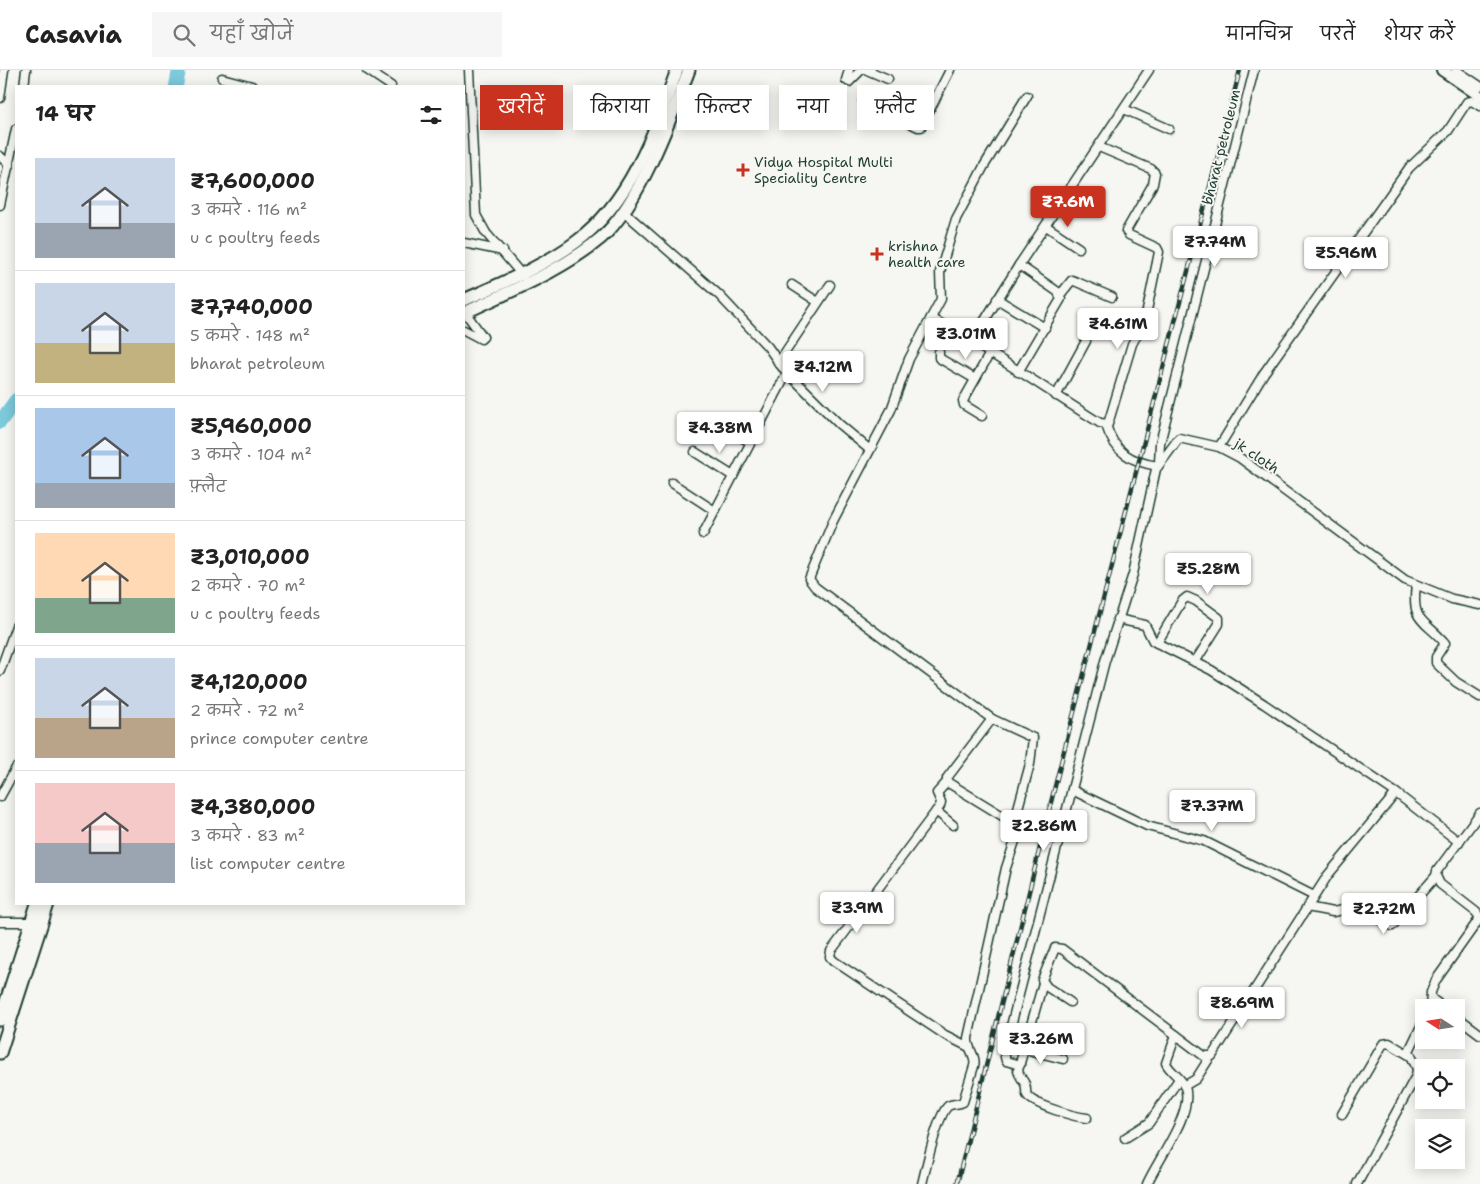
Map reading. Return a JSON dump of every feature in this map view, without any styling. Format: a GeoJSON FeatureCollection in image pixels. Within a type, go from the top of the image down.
{"type":"FeatureCollection","features":[{"type":"Feature","properties":{"kind":"highway"},"geometry":{"type":"LineString","coordinates":[[524,278],[578,241],[615,204],[661,115],[677,70]]}},
{"type":"Feature","properties":{"kind":"highway"},"geometry":{"type":"LineString","coordinates":[[465,308],[524,278],[574,258],[595,242],[624,211],[660,141],[689,70]]}},
{"type":"Feature","properties":{"kind":"highway"},"geometry":{"type":"LineString","coordinates":[[4,1017],[37,921],[37,905]]}},
{"type":"Feature","properties":{"kind":"highway"},"geometry":{"type":"LineString","coordinates":[[0,1053],[4,1017],[37,921],[47,905]]}},
{"type":"Feature","properties":{"kind":"main road"},"geometry":{"type":"LineString","coordinates":[[1442,70],[1480,96]]}},
{"type":"Feature","properties":{"kind":"street"},"geometry":{"type":"LineString","coordinates":[[0,98],[4,70]]}},
{"type":"Feature","properties":{"kind":"street"},"geometry":{"type":"LineString","coordinates":[[24,85],[26,70]]}},
{"type":"Feature","properties":{"kind":"street"},"geometry":{"type":"LineString","coordinates":[[367,70],[390,85]]}},
{"type":"Feature","properties":{"kind":"street"},"geometry":{"type":"LineString","coordinates":[[469,70],[467,129],[476,215],[486,233],[504,251],[524,278]]}},
{"type":"Feature","properties":{"kind":"street"},"geometry":{"type":"LineString","coordinates":[[849,70],[849,82],[861,70]]}},
{"type":"Feature","properties":{"kind":"street"},"geometry":{"type":"LineString","coordinates":[[868,70],[888,80]]}},
{"type":"Feature","properties":{"kind":"street"},"geometry":{"type":"LineString","coordinates":[[934,103],[950,70]]}},
{"type":"Feature","properties":{"kind":"street"},"geometry":{"type":"LineString","coordinates":[[972,341],[1019,265],[1149,70]]}},
{"type":"Feature","properties":{"kind":"street","name":"bharat petroleum"},"geometry":{"type":"LineString","coordinates":[[1158,464],[1160,443],[1254,70]]}},
{"type":"Feature","properties":{"kind":"street"},"geometry":{"type":"LineString","coordinates":[[1456,70],[1480,86]]}},
{"type":"Feature","properties":{"kind":"street"},"geometry":{"type":"LineString","coordinates":[[222,78],[248,85]]}},
{"type":"Feature","properties":{"kind":"street"},"geometry":{"type":"LineString","coordinates":[[1014,823],[1034,742],[1031,735],[992,719],[814,587],[808,579],[833,521],[891,410],[909,359],[941,299],[940,272],[956,219],[984,166],[1027,96]]}},
{"type":"Feature","properties":{"kind":"street"},"geometry":{"type":"LineString","coordinates":[[1219,447],[1264,373],[1410,168],[1448,131],[1467,102],[1472,101],[1480,106]]}},
{"type":"Feature","properties":{"kind":"street"},"geometry":{"type":"LineString","coordinates":[[1124,109],[1169,129]]}},
{"type":"Feature","properties":{"kind":"street"},"geometry":{"type":"LineString","coordinates":[[0,205],[15,134]]}},
{"type":"Feature","properties":{"kind":"street"},"geometry":{"type":"LineString","coordinates":[[1098,147],[1151,169],[1155,173],[1153,184],[1126,231],[1129,235],[1157,248],[1159,252],[1145,320],[1132,344],[1110,421],[1106,425]]}},
{"type":"Feature","properties":{"kind":"street"},"geometry":{"type":"LineString","coordinates":[[0,156],[9,165]]}},
{"type":"Feature","properties":{"kind":"street"},"geometry":{"type":"LineString","coordinates":[[624,211],[719,295],[768,347],[787,373],[844,429],[870,450]]}},
{"type":"Feature","properties":{"kind":"street"},"geometry":{"type":"LineString","coordinates":[[1046,226],[1079,248]]}},
{"type":"Feature","properties":{"kind":"street"},"geometry":{"type":"LineString","coordinates":[[465,243],[504,251]]}},
{"type":"Feature","properties":{"kind":"street"},"geometry":{"type":"LineString","coordinates":[[1019,265],[1060,294]]}},
{"type":"Feature","properties":{"kind":"street"},"geometry":{"type":"LineString","coordinates":[[1018,372],[1059,305],[1060,294],[1072,280],[1112,298]]}},
{"type":"Feature","properties":{"kind":"street"},"geometry":{"type":"LineString","coordinates":[[792,284],[818,302]]}},
{"type":"Feature","properties":{"kind":"street"},"geometry":{"type":"LineString","coordinates":[[778,363],[830,285]]}},
{"type":"Feature","properties":{"kind":"street"},"geometry":{"type":"LineString","coordinates":[[997,299],[1045,328]]}},
{"type":"Feature","properties":{"kind":"street"},"geometry":{"type":"LineString","coordinates":[[465,310],[483,337],[481,339],[465,331]]}},
{"type":"Feature","properties":{"kind":"street"},"geometry":{"type":"LineString","coordinates":[[931,318],[972,341],[1056,396],[1106,425],[1112,442],[1125,455],[1138,462],[1158,464]]}},
{"type":"Feature","properties":{"kind":"street"},"geometry":{"type":"LineString","coordinates":[[1056,396],[1086,341]]}},
{"type":"Feature","properties":{"kind":"street"},"geometry":{"type":"LineString","coordinates":[[939,352],[939,358],[975,379]]}},
{"type":"Feature","properties":{"kind":"street"},"geometry":{"type":"LineString","coordinates":[[982,416],[963,403],[990,353]]}},
{"type":"Feature","properties":{"kind":"street"},"geometry":{"type":"LineString","coordinates":[[703,534],[787,373]]}},
{"type":"Feature","properties":{"kind":"street"},"geometry":{"type":"LineString","coordinates":[[723,426],[750,442]]}},
{"type":"Feature","properties":{"kind":"street","name":"jk cloth"},"geometry":{"type":"LineString","coordinates":[[1020,1065],[1006,1061],[1004,1053],[1117,619],[1131,580],[1158,464],[1179,438],[1219,447],[1240,458],[1398,575],[1416,585],[1452,599],[1480,605]]}},
{"type":"Feature","properties":{"kind":"street"},"geometry":{"type":"LineString","coordinates":[[695,452],[733,476]]}},
{"type":"Feature","properties":{"kind":"street"},"geometry":{"type":"LineString","coordinates":[[672,483],[715,511]]}},
{"type":"Feature","properties":{"kind":"street"},"geometry":{"type":"LineString","coordinates":[[1416,585],[1416,612],[1428,628],[1445,643],[1434,660],[1456,682],[1480,697]]}},
{"type":"Feature","properties":{"kind":"street"},"geometry":{"type":"LineString","coordinates":[[1157,643],[1182,601],[1187,598],[1193,599],[1219,618],[1219,624],[1195,662]]}},
{"type":"Feature","properties":{"kind":"street"},"geometry":{"type":"LineString","coordinates":[[1117,619],[1145,625],[1150,637],[1157,643],[1195,662],[1264,704],[1396,793],[1458,842]]}},
{"type":"Feature","properties":{"kind":"street"},"geometry":{"type":"LineString","coordinates":[[0,671],[15,629]]}},
{"type":"Feature","properties":{"kind":"street"},"geometry":{"type":"LineString","coordinates":[[969,1047],[945,1035],[830,957],[831,951],[858,913],[936,811],[942,802],[937,793],[992,719]]}},
{"type":"Feature","properties":{"kind":"street"},"geometry":{"type":"LineString","coordinates":[[0,797],[15,770]]}},
{"type":"Feature","properties":{"kind":"street"},"geometry":{"type":"LineString","coordinates":[[922,1184],[934,1138],[946,1109],[949,1105],[963,1102],[967,1094],[975,1061],[969,1047],[968,1038],[1006,868],[1018,832],[1014,823],[947,782]]}},
{"type":"Feature","properties":{"kind":"street"},"geometry":{"type":"LineString","coordinates":[[1072,790],[1147,826],[1204,841],[1314,896]]}},
{"type":"Feature","properties":{"kind":"street"},"geometry":{"type":"LineString","coordinates":[[1125,1138],[1150,1123],[1182,1082],[1196,1079],[1210,1057],[1216,1052],[1314,896],[1339,860],[1378,817],[1396,793]]}},
{"type":"Feature","properties":{"kind":"street"},"geometry":{"type":"LineString","coordinates":[[936,811],[953,824]]}},
{"type":"Feature","properties":{"kind":"street"},"geometry":{"type":"LineString","coordinates":[[1307,907],[1333,912],[1357,907],[1392,926],[1436,876],[1437,871],[1480,813]]}},
{"type":"Feature","properties":{"kind":"street"},"geometry":{"type":"LineString","coordinates":[[1432,999],[1431,992],[1436,980],[1480,918],[1476,912],[1440,884],[1436,876]]}},
{"type":"Feature","properties":{"kind":"street"},"geometry":{"type":"LineString","coordinates":[[0,922],[37,921]]}},
{"type":"Feature","properties":{"kind":"street"},"geometry":{"type":"LineString","coordinates":[[1087,1118],[1066,1114],[1028,1097],[1026,1084],[1019,1075],[1024,1048],[1043,982],[1042,976],[1052,950],[1059,948],[1204,1056],[1210,1057]]}},
{"type":"Feature","properties":{"kind":"street"},"geometry":{"type":"LineString","coordinates":[[1043,982],[1070,1002]]}},
{"type":"Feature","properties":{"kind":"street"},"geometry":{"type":"LineString","coordinates":[[0,997],[4,1017]]}},
{"type":"Feature","properties":{"kind":"street"},"geometry":{"type":"LineString","coordinates":[[1465,1023],[1480,1034]]}},
{"type":"Feature","properties":{"kind":"street"},"geometry":{"type":"LineString","coordinates":[[1147,1184],[1180,1122],[1186,1098],[1182,1082],[1166,1063],[1176,1035]]}},
{"type":"Feature","properties":{"kind":"street"},"geometry":{"type":"LineString","coordinates":[[1409,1055],[1411,1043],[1415,1036]]}},
{"type":"Feature","properties":{"kind":"street"},"geometry":{"type":"LineString","coordinates":[[1342,1114],[1383,1044],[1390,1043],[1409,1055],[1416,1065],[1416,1076],[1358,1184]]}},
{"type":"Feature","properties":{"kind":"street"},"geometry":{"type":"LineString","coordinates":[[1024,1048],[1063,1059]]}},
{"type":"Feature","properties":{"kind":"waterway"},"geometry":{"type":"LineString","coordinates":[[176,85],[179,70]]}},
{"type":"Feature","properties":{"kind":"waterway"},"geometry":{"type":"LineString","coordinates":[[0,422],[15,401]]}},
{"type":"Feature","properties":{"kind":"railway"},"geometry":{"type":"LineString","coordinates":[[957,1184],[1057,778],[1240,70]]}},
{"type":"Feature","properties":{"kind":"place","name":"Vidya Hospital Multi Speciality Centre"},"geometry":{"type":"Point","coordinates":[743,170]}},
{"type":"Feature","properties":{"kind":"place","name":"krishna health care"},"geometry":{"type":"Point","coordinates":[877,254]}}]}
